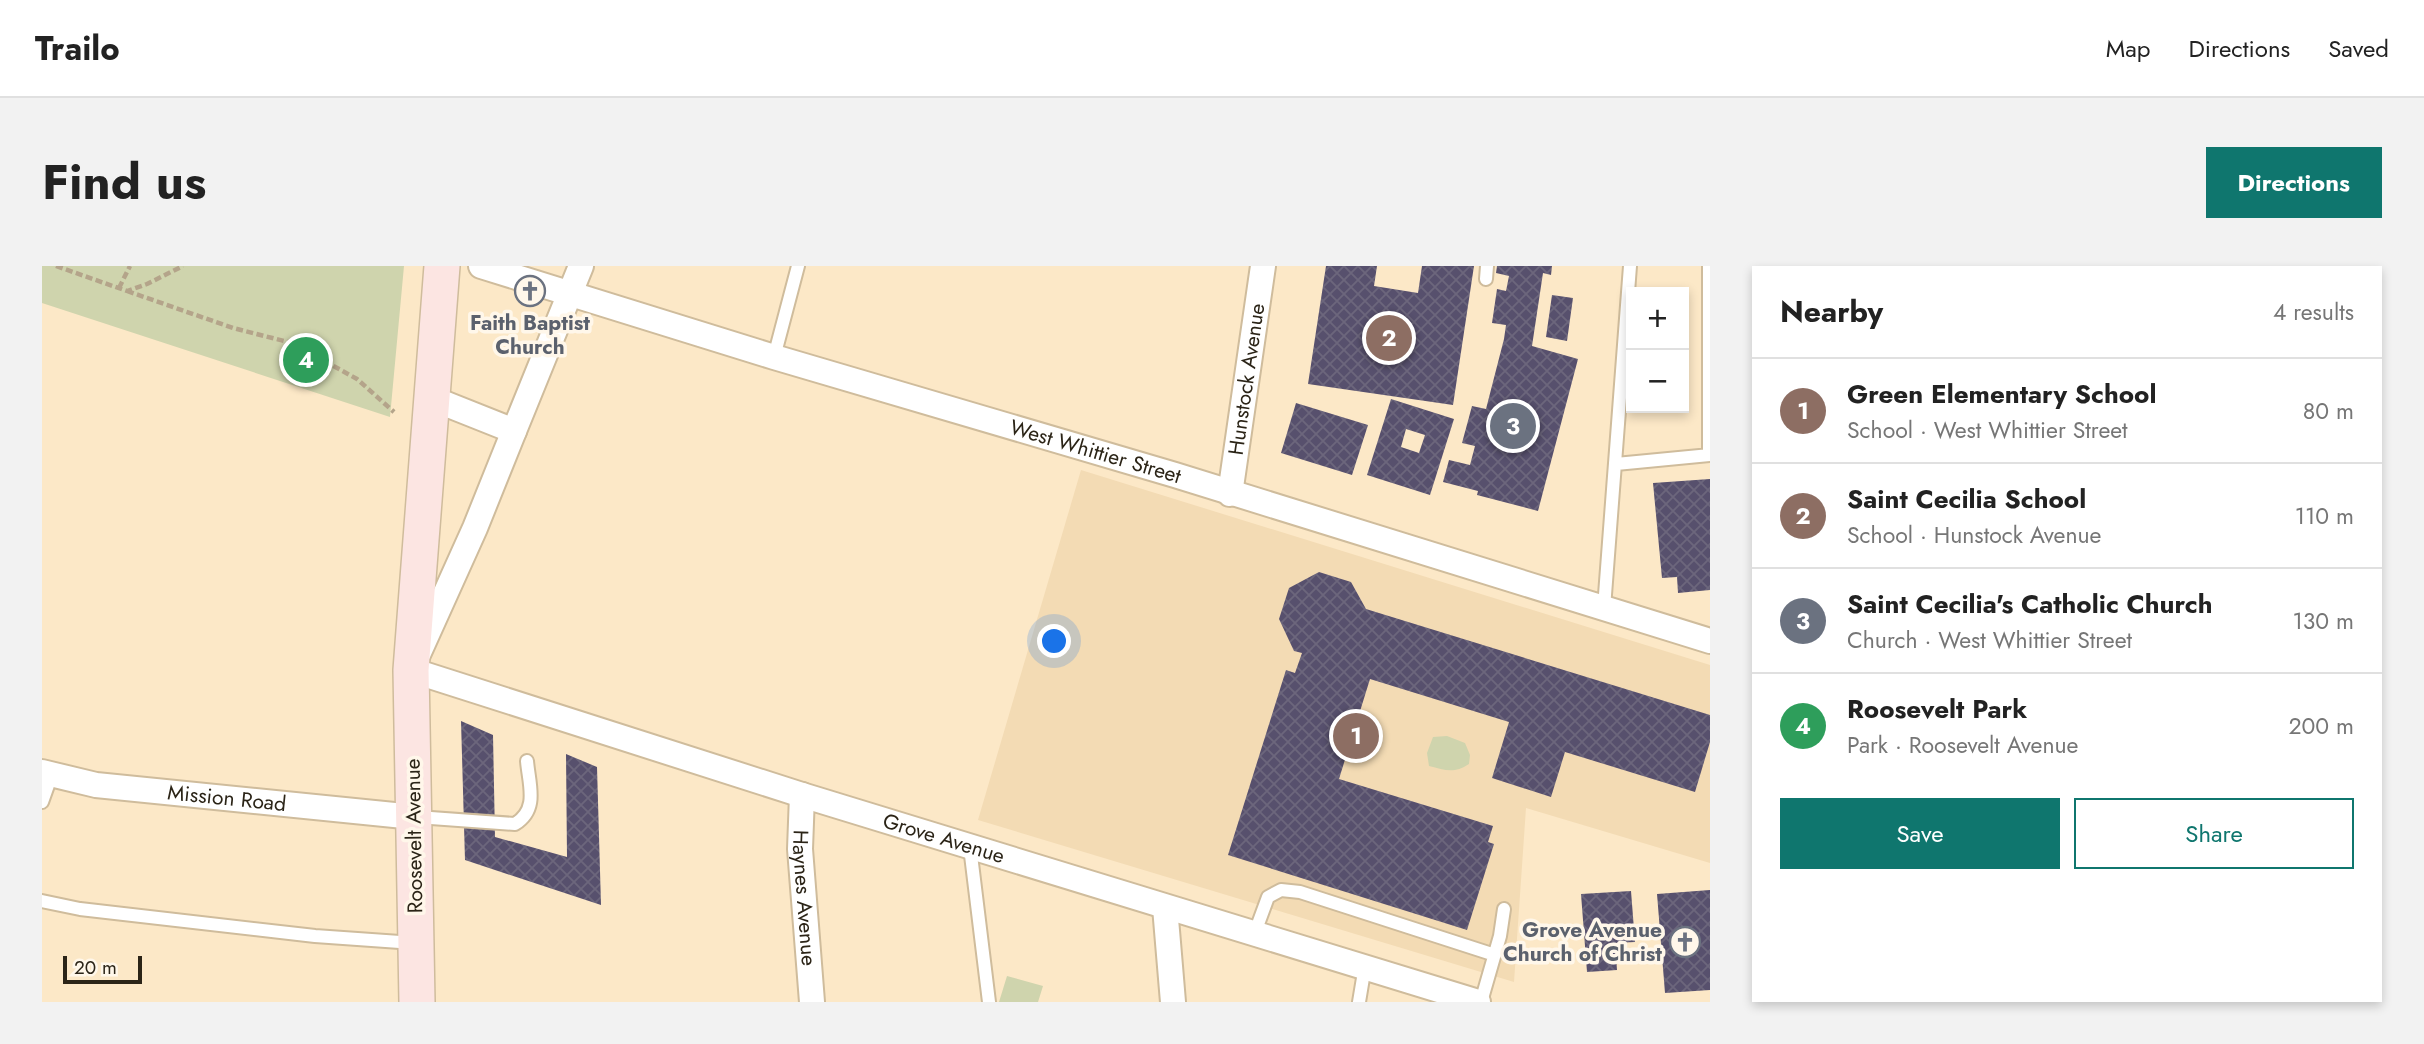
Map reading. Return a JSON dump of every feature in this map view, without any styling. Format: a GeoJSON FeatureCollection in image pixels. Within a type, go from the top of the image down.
{"type":"FeatureCollection","features":[{"type":"Feature","properties":{"kind":"main road","name":"Roosevelt Avenue"},"geometry":{"type":"LineString","coordinates":[[417,1002],[411,670],[442,266]]}},
{"type":"Feature","properties":{"kind":"street","name":"West Whittier Street"},"geometry":{"type":"LineString","coordinates":[[481,266],[1710,641]]}},
{"type":"Feature","properties":{"kind":"street","name":"Roosevelt Avenue"},"geometry":{"type":"LineString","coordinates":[[411,670],[475,528],[581,266]]}},
{"type":"Feature","properties":{"kind":"street","name":"Hunstock Avenue"},"geometry":{"type":"LineString","coordinates":[[1230,494],[1263,266]]}},
{"type":"Feature","properties":{"kind":"street"},"geometry":{"type":"LineString","coordinates":[[431,398],[514,431]]}},
{"type":"Feature","properties":{"kind":"street","name":"Grove Avenue"},"geometry":{"type":"LineString","coordinates":[[411,670],[802,795],[1480,1002]]}},
{"type":"Feature","properties":{"kind":"street","name":"Mission Road"},"geometry":{"type":"LineString","coordinates":[[47,773],[96,785],[414,817]]}},
{"type":"Feature","properties":{"kind":"street","name":"Haynes Avenue"},"geometry":{"type":"LineString","coordinates":[[802,795],[800,849],[812,1002]]}},
{"type":"Feature","properties":{"kind":"street"},"geometry":{"type":"LineString","coordinates":[[1165,907],[1173,1002]]}},
{"type":"Feature","properties":{"kind":"lane"},"geometry":{"type":"LineString","coordinates":[[774,357],[798,266]]}},
{"type":"Feature","properties":{"kind":"lane"},"geometry":{"type":"LineString","coordinates":[[1604,608],[1630,266]]}},
{"type":"Feature","properties":{"kind":"lane"},"geometry":{"type":"LineString","coordinates":[[1616,464],[1710,455],[1709,266]]}},
{"type":"Feature","properties":{"kind":"lane"},"geometry":{"type":"LineString","coordinates":[[414,817],[515,824],[524,818],[531,805],[527,761]]}},
{"type":"Feature","properties":{"kind":"lane"},"geometry":{"type":"LineString","coordinates":[[42,802],[47,773]]}},
{"type":"Feature","properties":{"kind":"lane"},"geometry":{"type":"LineString","coordinates":[[970,847],[989,1002]]}},
{"type":"Feature","properties":{"kind":"lane"},"geometry":{"type":"LineString","coordinates":[[1254,935],[1268,897],[1281,890],[1300,892],[1495,955]]}},
{"type":"Feature","properties":{"kind":"lane"},"geometry":{"type":"LineString","coordinates":[[42,901],[80,909],[315,936],[416,943]]}},
{"type":"Feature","properties":{"kind":"lane"},"geometry":{"type":"LineString","coordinates":[[1480,1002],[1495,955],[1504,909]]}},
{"type":"Feature","properties":{"kind":"lane"},"geometry":{"type":"LineString","coordinates":[[1359,1002],[1364,966]]}},
{"type":"Feature","properties":{"kind":"path"},"geometry":{"type":"LineString","coordinates":[[56,266],[233,328],[292,343],[357,379],[394,412]]}},
{"type":"Feature","properties":{"kind":"path"},"geometry":{"type":"LineString","coordinates":[[119,288],[130,266]]}},
{"type":"Feature","properties":{"kind":"path"},"geometry":{"type":"LineString","coordinates":[[127,291],[183,266]]}},
{"type":"Feature","properties":{"kind":"shaded area"},"geometry":{"type":"Polygon","coordinates":[[[1081,470],[1710,665],[1710,863],[1526,808],[1514,982],[978,820],[1081,470]]]}},
{"type":"Feature","properties":{"kind":"green space"},"geometry":{"type":"Polygon","coordinates":[[[42,266],[404,266],[390,417],[42,303],[42,266]]]}},
{"type":"Feature","properties":{"kind":"green space"},"geometry":{"type":"Polygon","coordinates":[[[1447,736],[1465,743],[1470,755],[1469,764],[1454,770],[1429,766],[1427,753],[1433,737],[1447,736]]]}},
{"type":"Feature","properties":{"kind":"green space"},"geometry":{"type":"Polygon","coordinates":[[[1007,976],[1043,986],[1038,1002],[999,1002],[1007,976]]]}},
{"type":"Feature","properties":{"kind":"building"},"geometry":{"type":"Polygon","coordinates":[[[1326,266],[1377,266],[1374,286],[1418,293],[1422,266],[1474,266],[1453,405],[1308,384],[1326,266]]]}},
{"type":"Feature","properties":{"kind":"building"},"geometry":{"type":"Polygon","coordinates":[[[1497,266],[1552,266],[1551,275],[1543,273],[1532,346],[1578,359],[1538,511],[1477,495],[1478,491],[1443,482],[1449,460],[1470,465],[1475,446],[1462,443],[1472,406],[1486,409],[1504,339],[1506,325],[1492,323],[1497,289],[1506,291],[1509,276],[1496,273],[1497,266]]]}},
{"type":"Feature","properties":{"kind":"building"},"geometry":{"type":"Polygon","coordinates":[[[1552,295],[1573,298],[1567,341],[1546,337],[1552,295]]]}},
{"type":"Feature","properties":{"kind":"building"},"geometry":{"type":"Polygon","coordinates":[[[1391,399],[1454,419],[1430,495],[1367,475],[1391,399]],[[1406,429],[1401,447],[1419,453],[1425,435],[1406,429]]]}},
{"type":"Feature","properties":{"kind":"building"},"geometry":{"type":"Polygon","coordinates":[[[1296,403],[1368,425],[1352,475],[1281,453],[1296,403]]]}},
{"type":"Feature","properties":{"kind":"building"},"geometry":{"type":"Polygon","coordinates":[[[1710,479],[1710,590],[1678,593],[1677,577],[1662,578],[1653,483],[1710,479]]]}},
{"type":"Feature","properties":{"kind":"building"},"geometry":{"type":"Polygon","coordinates":[[[1319,572],[1351,582],[1366,609],[1710,715],[1710,742],[1695,792],[1565,752],[1551,797],[1492,778],[1509,722],[1370,679],[1339,779],[1493,826],[1488,842],[1494,844],[1467,930],[1228,855],[1286,670],[1295,673],[1302,653],[1294,651],[1279,619],[1289,588],[1319,572]]]}},
{"type":"Feature","properties":{"kind":"building"},"geometry":{"type":"Polygon","coordinates":[[[461,721],[493,735],[495,837],[567,857],[566,754],[597,767],[601,905],[465,860],[461,721]]]}},
{"type":"Feature","properties":{"kind":"building","name":"Grove Avenue Church of Christ"},"geometry":{"type":"Polygon","coordinates":[[[1710,890],[1710,990],[1665,993],[1657,894],[1710,890]]]}},
{"type":"Feature","properties":{"kind":"building"},"geometry":{"type":"Polygon","coordinates":[[[1631,891],[1635,942],[1615,943],[1617,970],[1587,972],[1581,894],[1631,891]]]}},
{"type":"Feature","properties":{"kind":"place","name":"Faith Baptist Church"},"geometry":{"type":"Point","coordinates":[530,291]}},
{"type":"Feature","properties":{"kind":"place","name":"Saint Cecilia School"},"geometry":{"type":"Point","coordinates":[1389,338]}},
{"type":"Feature","properties":{"kind":"place","name":"Roosevelt Park"},"geometry":{"type":"Point","coordinates":[306,360]}},
{"type":"Feature","properties":{"kind":"place","name":"Saint Cecilia's Catholic Church"},"geometry":{"type":"Point","coordinates":[1513,426]}},
{"type":"Feature","properties":{"kind":"place","name":"Green Elementary School"},"geometry":{"type":"Point","coordinates":[1356,736]}},
{"type":"Feature","properties":{"kind":"place","name":"Grove Avenue Church of Christ"},"geometry":{"type":"Point","coordinates":[1685,942]}}]}
